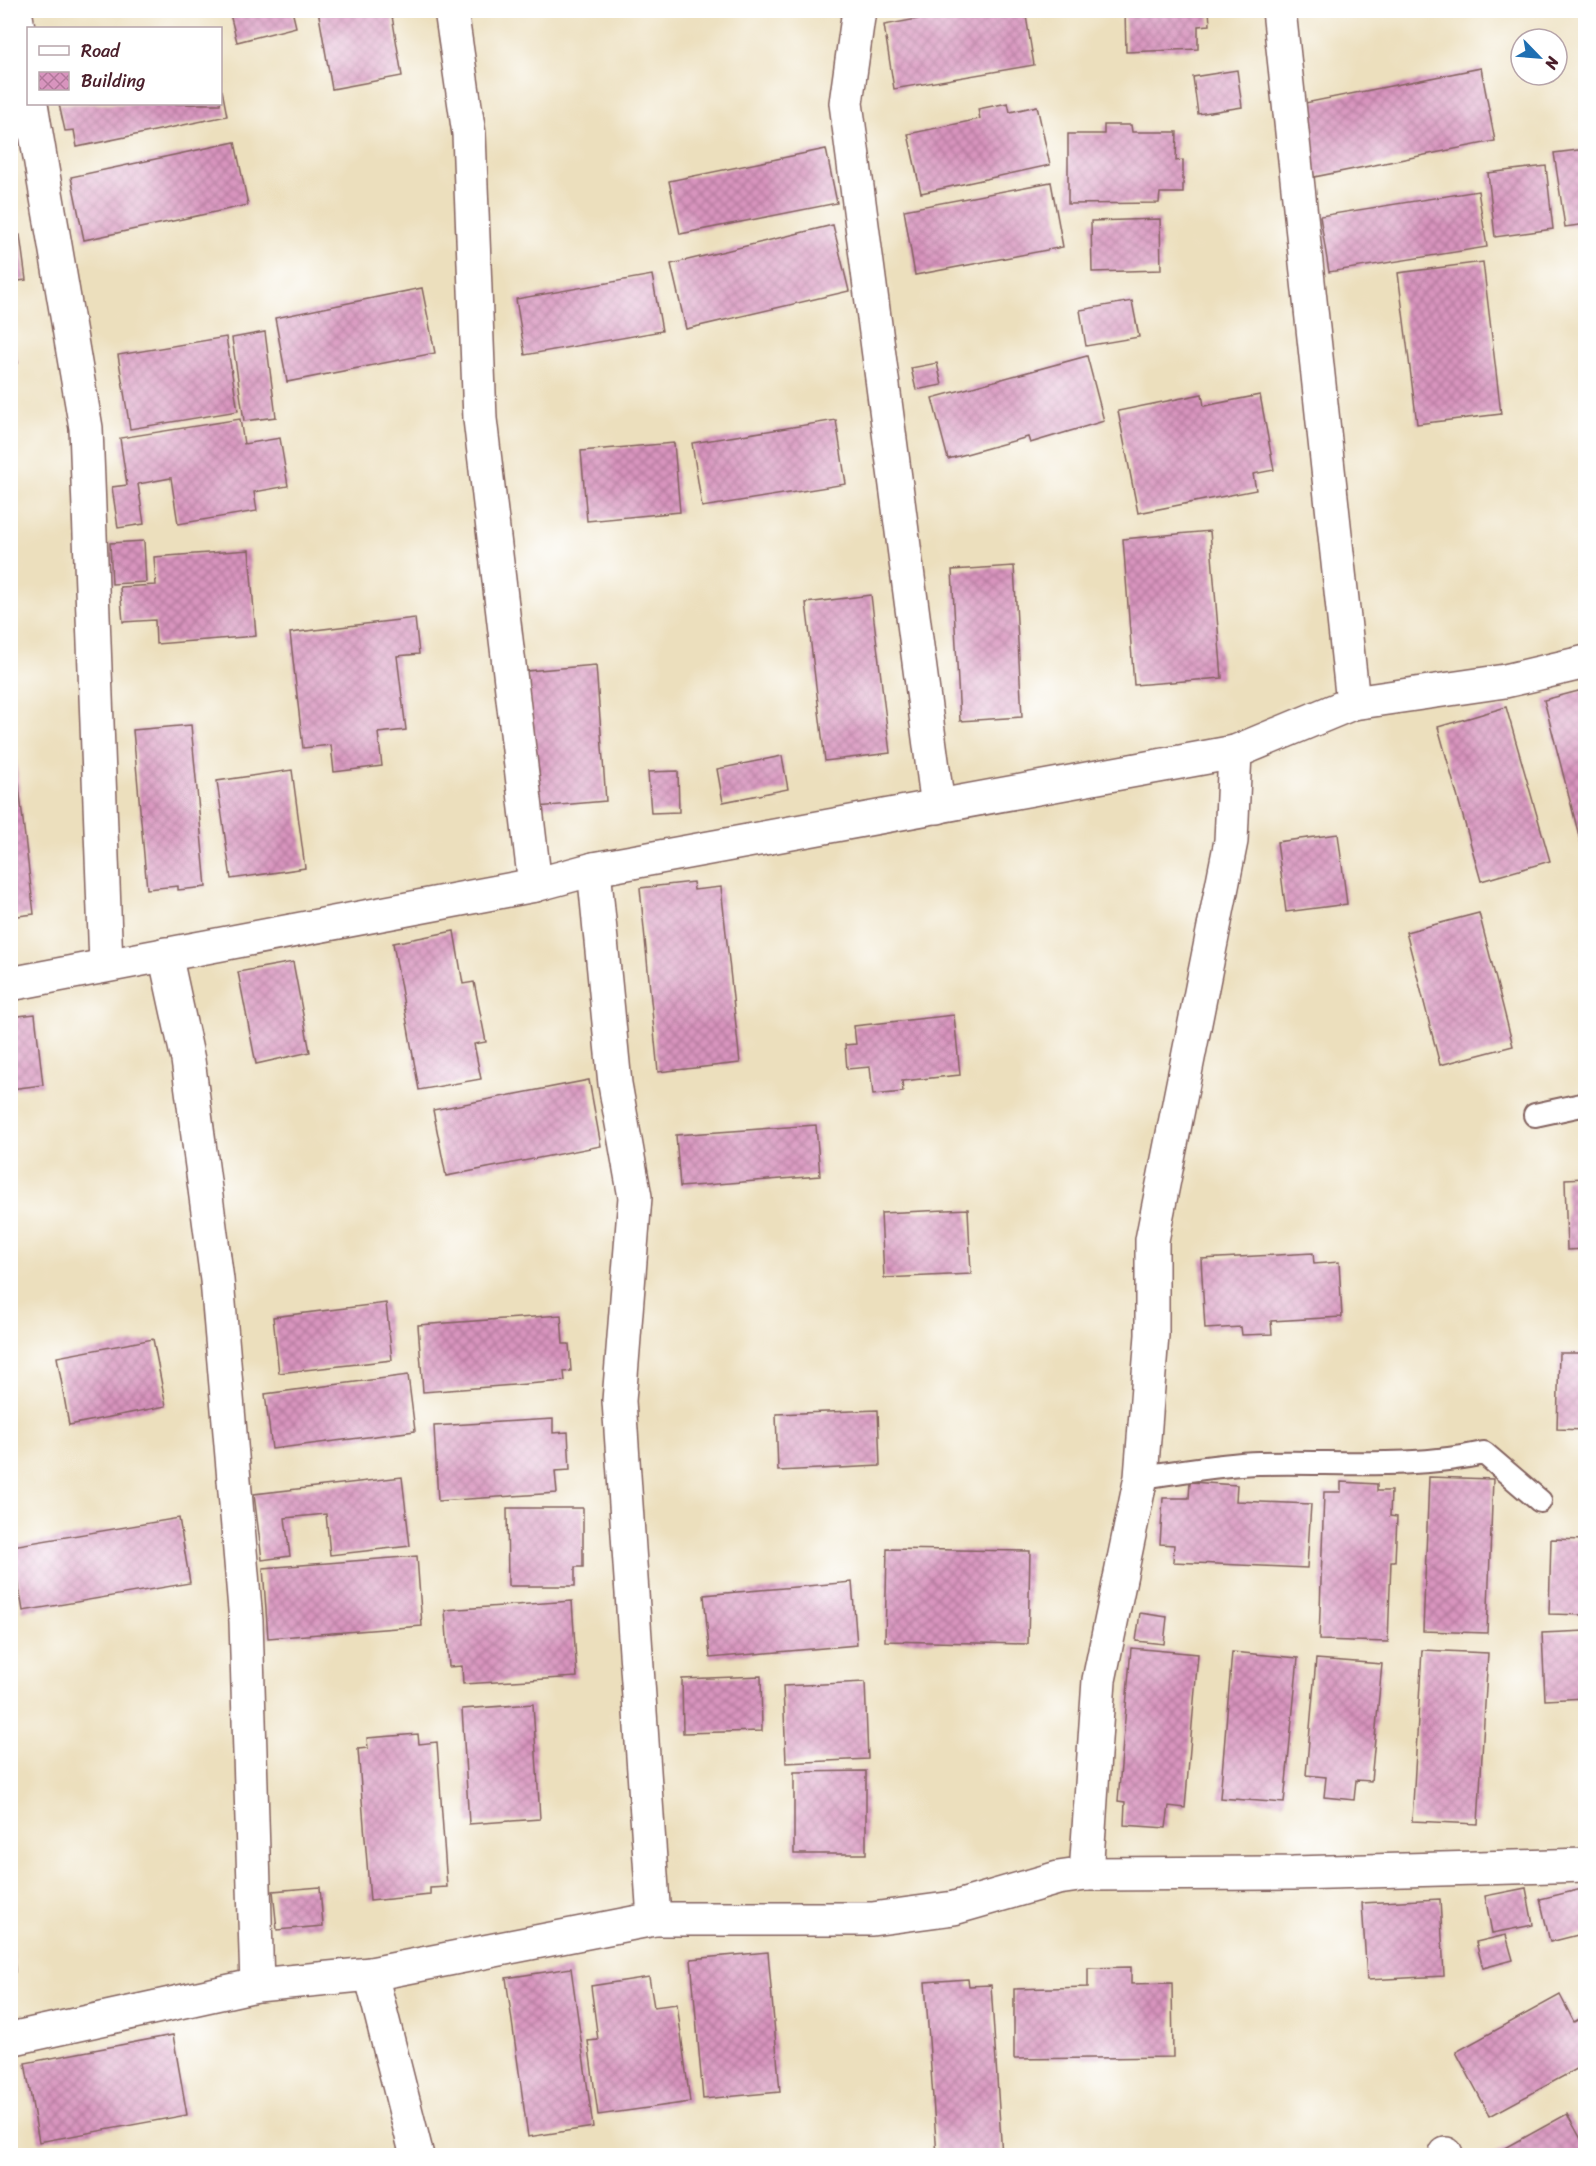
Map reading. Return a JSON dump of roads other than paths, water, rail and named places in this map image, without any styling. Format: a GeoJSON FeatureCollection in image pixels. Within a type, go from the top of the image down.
{"type":"FeatureCollection","features":[{"type":"Feature","properties":{"kind":"street"},"geometry":{"type":"LineString","coordinates":[[15,10],[27,84]]}},
{"type":"Feature","properties":{"kind":"street"},"geometry":{"type":"LineString","coordinates":[[450,10],[469,134],[480,419],[535,885]]}},
{"type":"Feature","properties":{"kind":"street"},"geometry":{"type":"LineString","coordinates":[[860,10],[846,103],[938,807]]}},
{"type":"Feature","properties":{"kind":"street"},"geometry":{"type":"LineString","coordinates":[[1279,10],[1353,703]]}},
{"type":"Feature","properties":{"kind":"street"},"geometry":{"type":"LineString","coordinates":[[31,105],[86,428],[106,964]]}},
{"type":"Feature","properties":{"kind":"street"},"geometry":{"type":"LineString","coordinates":[[10,984],[106,964],[535,885],[594,869],[1235,752],[1353,703],[1505,681],[1586,662]]}},
{"type":"Feature","properties":{"kind":"street"},"geometry":{"type":"LineString","coordinates":[[1086,1874],[1099,1680],[1141,1477],[1152,1335],[1152,1240],[1231,841],[1235,752]]}},
{"type":"Feature","properties":{"kind":"street"},"geometry":{"type":"LineString","coordinates":[[594,869],[615,1084],[635,1197],[619,1401],[654,1919]]}},
{"type":"Feature","properties":{"kind":"street"},"geometry":{"type":"LineString","coordinates":[[165,954],[188,1060],[217,1280],[246,1621],[257,1985]]}},
{"type":"Feature","properties":{"kind":"street"},"geometry":{"type":"LineString","coordinates":[[10,2039],[257,1985],[371,1974],[654,1919],[872,1919],[954,1908],[1058,1878],[1086,1874],[1293,1873],[1586,1865]]}},
{"type":"Feature","properties":{"kind":"street"},"geometry":{"type":"LineString","coordinates":[[371,1974],[417,2156]]}},
{"type":"Feature","properties":{"kind":"lane"},"geometry":{"type":"LineString","coordinates":[[1535,1115],[1586,1104]]}},
{"type":"Feature","properties":{"kind":"lane"},"geometry":{"type":"LineString","coordinates":[[1141,1477],[1257,1463],[1377,1463],[1457,1459],[1484,1453],[1540,1501]]}}]}
